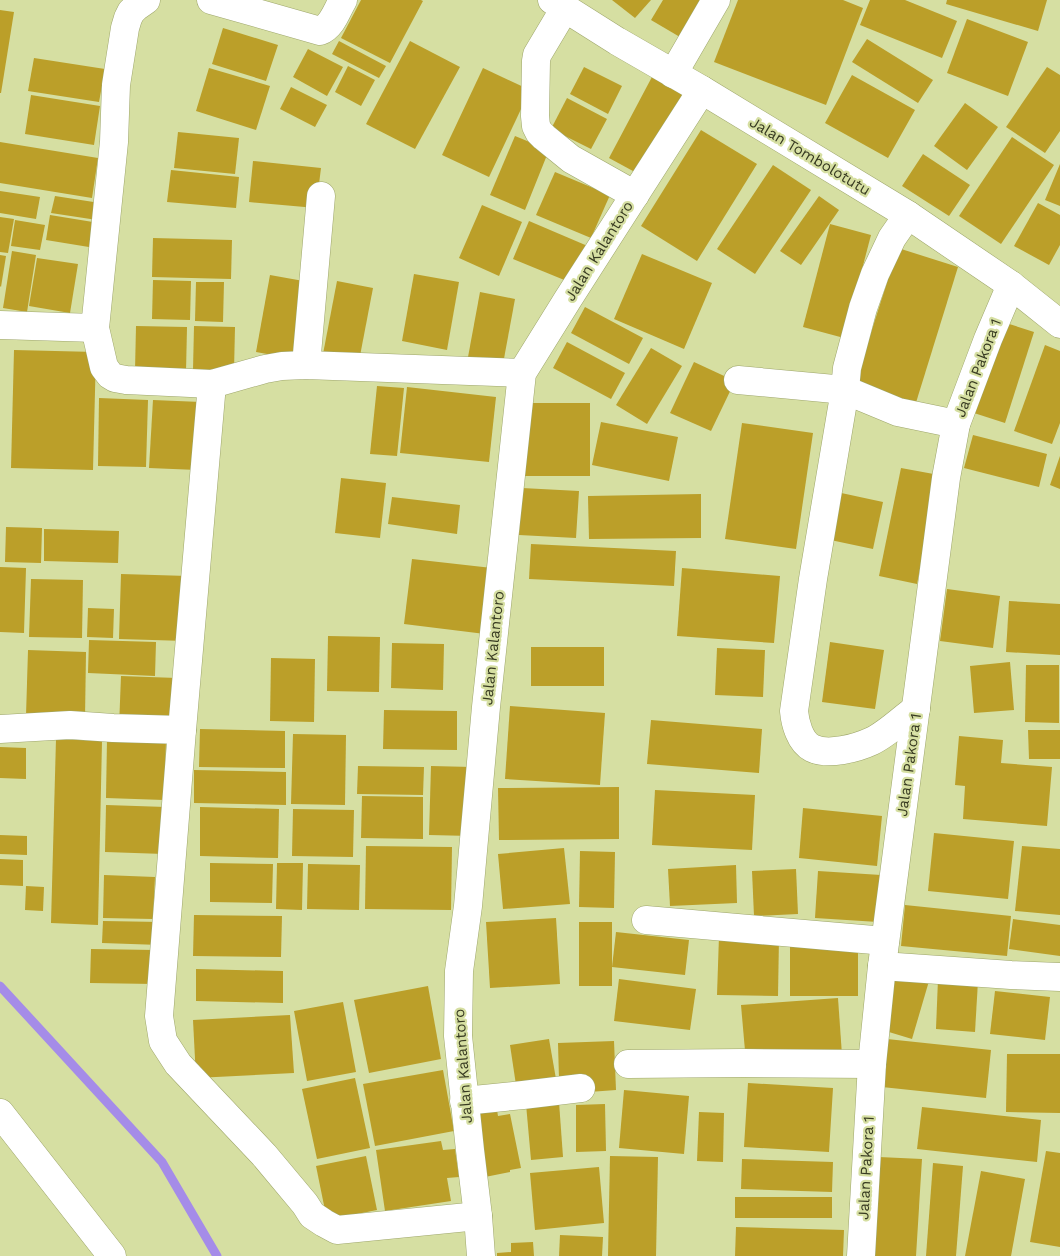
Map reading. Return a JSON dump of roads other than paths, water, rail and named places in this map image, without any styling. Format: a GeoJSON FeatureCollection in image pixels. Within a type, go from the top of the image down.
{"type":"FeatureCollection","features":[{"type":"Feature","properties":{"kind":"street"},"geometry":{"type":"LineString","coordinates":[[146,0],[136,7],[128,18],[116,85],[114,142],[95,328],[104,367],[110,376],[126,380],[212,384],[265,369],[306,365],[522,373]]}},
{"type":"Feature","properties":{"kind":"street"},"geometry":{"type":"LineString","coordinates":[[211,0],[320,31],[328,27],[343,0]]}},
{"type":"Feature","properties":{"kind":"street"},"geometry":{"type":"LineString","coordinates":[[673,74],[716,0]]}},
{"type":"Feature","properties":{"kind":"street"},"geometry":{"type":"LineString","coordinates":[[559,4],[537,55],[535,67],[536,126],[544,138],[571,159],[635,195]]}},
{"type":"Feature","properties":{"kind":"street","name":"Jalan Tombolotutu"},"geometry":{"type":"LineString","coordinates":[[559,4],[908,215],[1011,286],[1060,324]]}},
{"type":"Feature","properties":{"kind":"street","name":"Jalan Kalantoro"},"geometry":{"type":"LineString","coordinates":[[481,1256],[458,1036],[459,971],[468,906],[486,707],[522,373],[702,90]]}},
{"type":"Feature","properties":{"kind":"street"},"geometry":{"type":"LineString","coordinates":[[306,365],[321,196]]}},
{"type":"Feature","properties":{"kind":"street"},"geometry":{"type":"LineString","coordinates":[[908,215],[892,238],[875,274],[848,361],[794,711],[795,723],[801,737],[811,748],[837,752],[873,741],[916,709]]}},
{"type":"Feature","properties":{"kind":"street","name":"Jalan Pakora 1"},"geometry":{"type":"LineString","coordinates":[[861,1256],[872,1064],[883,953],[946,478],[956,424],[988,339],[1011,286]]}},
{"type":"Feature","properties":{"kind":"street"},"geometry":{"type":"LineString","coordinates":[[0,326],[95,328]]}},
{"type":"Feature","properties":{"kind":"street"},"geometry":{"type":"LineString","coordinates":[[738,380],[844,390],[898,412],[956,424]]}},
{"type":"Feature","properties":{"kind":"street"},"geometry":{"type":"LineString","coordinates":[[212,384],[159,1016],[163,1041],[178,1064],[264,1155],[312,1215],[324,1224],[337,1230],[478,1216]]}},
{"type":"Feature","properties":{"kind":"street"},"geometry":{"type":"LineString","coordinates":[[0,729],[70,725],[182,730]]}},
{"type":"Feature","properties":{"kind":"street"},"geometry":{"type":"LineString","coordinates":[[646,920],[883,953],[1011,975],[1060,976]]}},
{"type":"Feature","properties":{"kind":"street"},"geometry":{"type":"LineString","coordinates":[[628,1064],[872,1064]]}},
{"type":"Feature","properties":{"kind":"street"},"geometry":{"type":"LineString","coordinates":[[464,1101],[580,1088]]}},
{"type":"Feature","properties":{"kind":"street"},"geometry":{"type":"LineString","coordinates":[[0,1113],[112,1256]]}},
{"type":"Feature","properties":{"kind":"waterway"},"geometry":{"type":"LineString","coordinates":[[0,986],[162,1162],[217,1256]]}}]}
